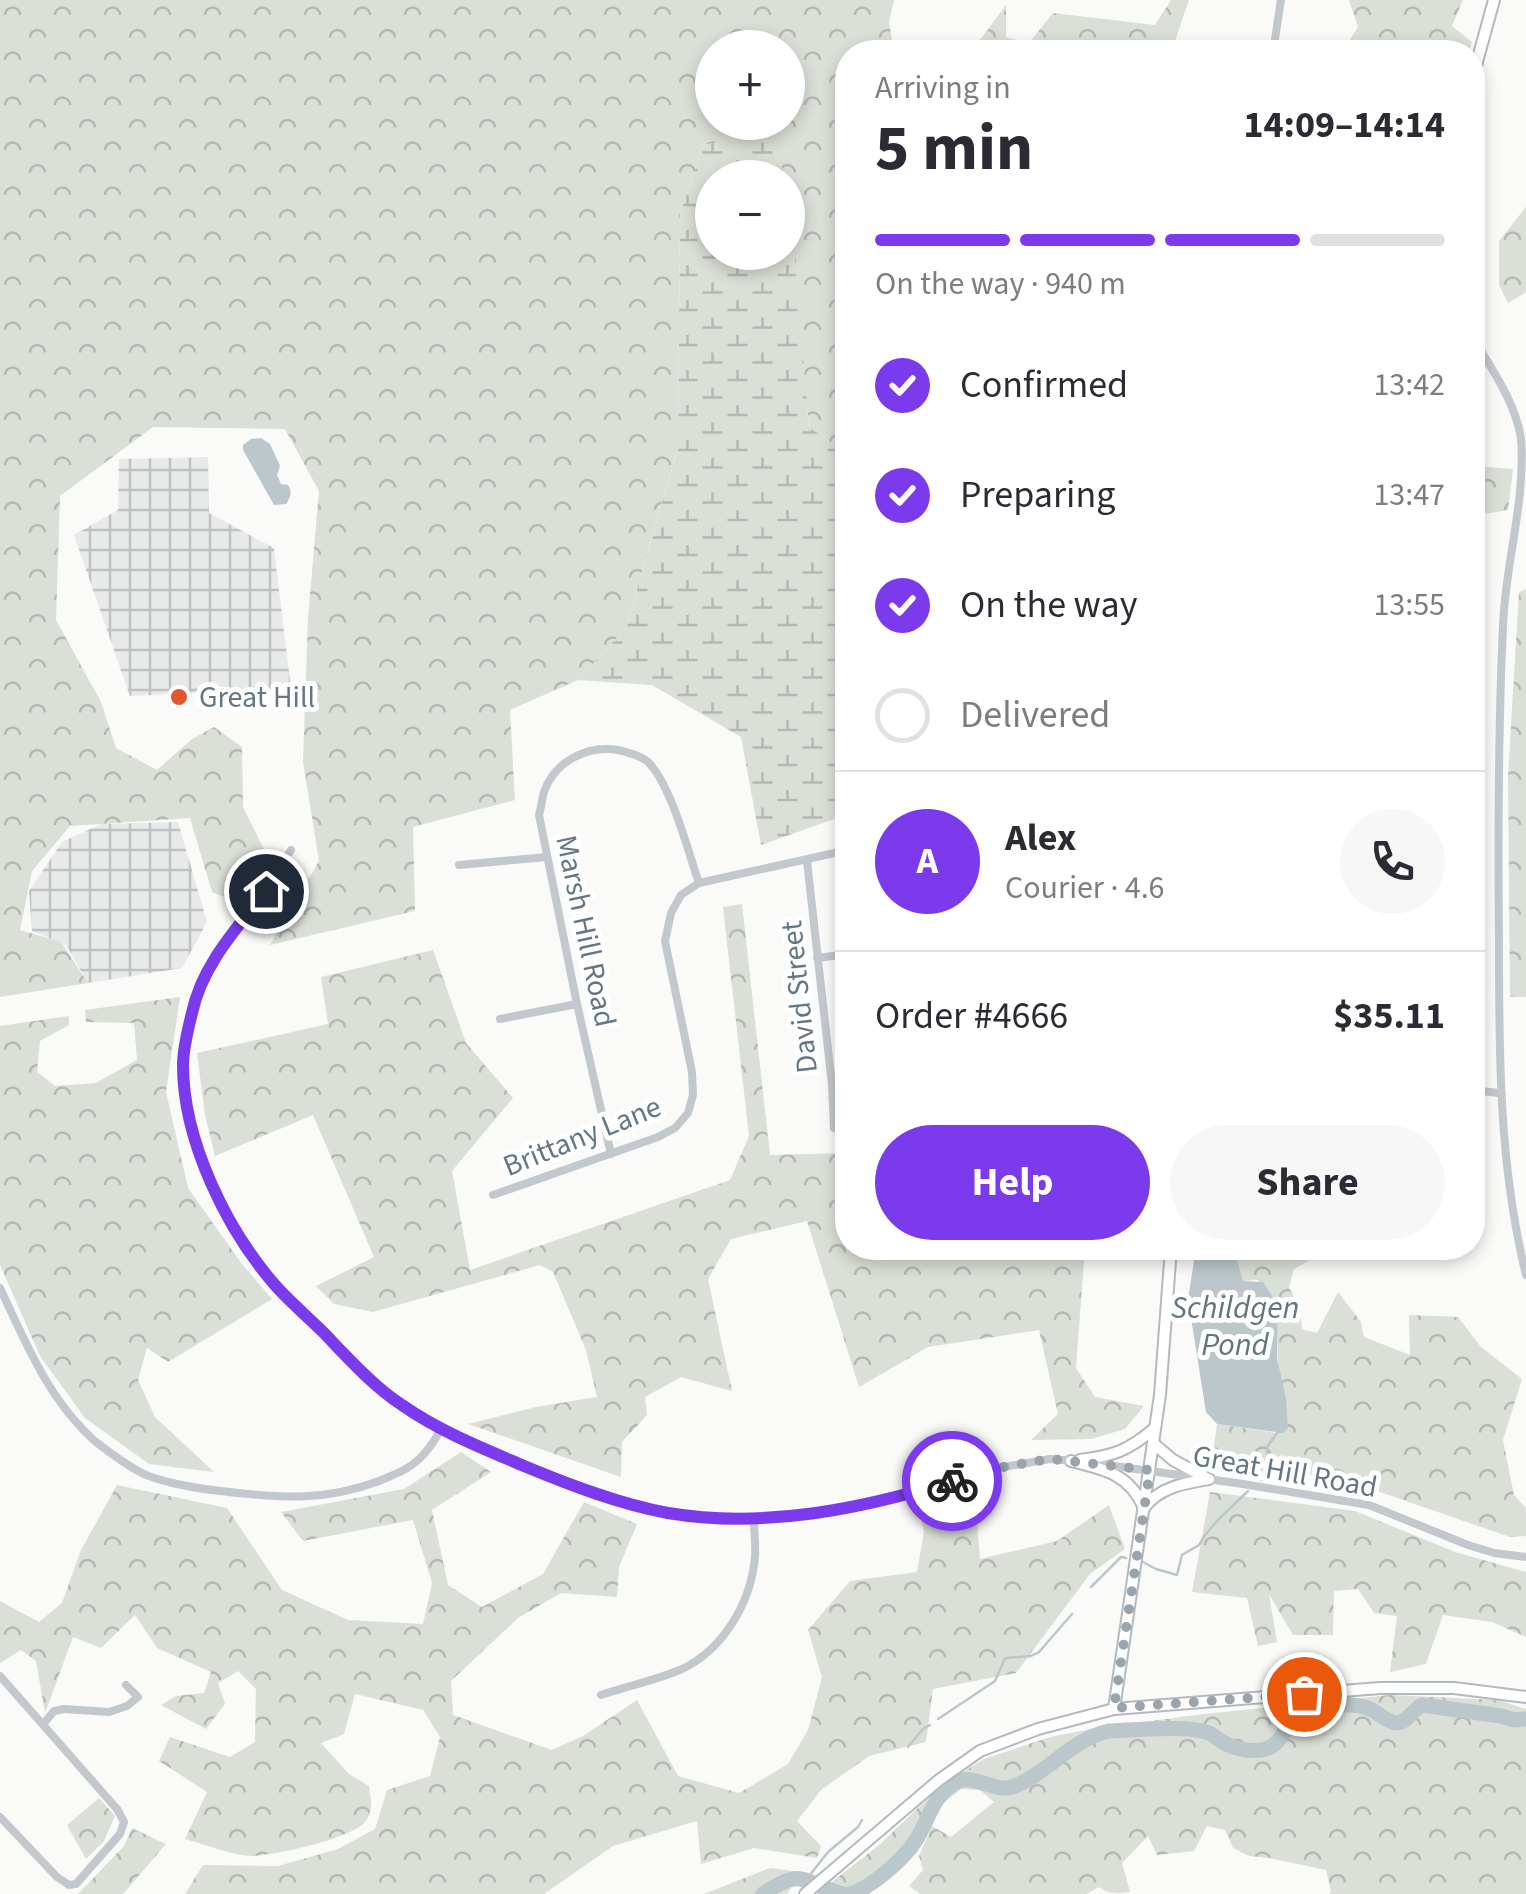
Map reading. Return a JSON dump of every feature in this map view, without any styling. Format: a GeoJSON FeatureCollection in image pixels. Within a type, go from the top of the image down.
{"type":"FeatureCollection","features":[{"type":"Feature","properties":{"kind":"main road"},"geometry":{"type":"LineString","coordinates":[[1483,40],[1494,0]]}},
{"type":"Feature","properties":{"kind":"main road"},"geometry":{"type":"LineString","coordinates":[[1114,1708],[1164,1362],[1170,1260]]}},
{"type":"Feature","properties":{"kind":"main road"},"geometry":{"type":"LineString","coordinates":[[1071,1461],[1118,1454],[1155,1427]]}},
{"type":"Feature","properties":{"kind":"main road"},"geometry":{"type":"LineString","coordinates":[[1153,1444],[1209,1479]]}},
{"type":"Feature","properties":{"kind":"main road"},"geometry":{"type":"LineString","coordinates":[[1071,1461],[1106,1469],[1137,1492],[1144,1508]]}},
{"type":"Feature","properties":{"kind":"main road"},"geometry":{"type":"LineString","coordinates":[[1144,1508],[1160,1492],[1209,1479]]}},
{"type":"Feature","properties":{"kind":"main road"},"geometry":{"type":"LineString","coordinates":[[813,1887],[939,1780],[980,1751],[1038,1729],[1114,1708],[1380,1688],[1454,1688],[1526,1697]]}},
{"type":"Feature","properties":{"kind":"street"},"geometry":{"type":"LineString","coordinates":[[1275,40],[1281,0]]}},
{"type":"Feature","properties":{"kind":"street"},"geometry":{"type":"LineString","coordinates":[[1485,358],[1504,389],[1521,437],[1522,478],[1503,621],[1498,844],[1500,1093],[1514,1227],[1526,1275]]}},
{"type":"Feature","properties":{"kind":"street","name":"Marsh Hill Road"},"geometry":{"type":"LineString","coordinates":[[611,1154],[540,815],[544,791],[558,769],[578,755],[600,748],[625,751],[646,760],[671,802],[699,883]]}},
{"type":"Feature","properties":{"kind":"street","name":"Great Hill Road"},"geometry":{"type":"LineString","coordinates":[[291,850],[266,891],[215,955],[192,1008],[183,1063],[188,1112],[200,1160],[234,1227],[274,1283],[380,1388],[441,1429],[543,1473],[627,1503],[693,1516],[754,1518],[830,1511],[901,1496],[986,1470],[1050,1459],[1150,1470],[1369,1505],[1468,1546],[1526,1558]]}},
{"type":"Feature","properties":{"kind":"street"},"geometry":{"type":"LineString","coordinates":[[699,883],[835,853]]}},
{"type":"Feature","properties":{"kind":"street"},"geometry":{"type":"LineString","coordinates":[[459,866],[547,857]]}},
{"type":"Feature","properties":{"kind":"street","name":"David Street"},"geometry":{"type":"LineString","coordinates":[[807,861],[834,1128]]}},
{"type":"Feature","properties":{"kind":"street","name":"Brittany Lane"},"geometry":{"type":"LineString","coordinates":[[493,1196],[658,1137],[675,1128],[688,1113],[693,1094],[692,1072],[666,941],[672,913],[681,896],[699,883]]}},
{"type":"Feature","properties":{"kind":"street"},"geometry":{"type":"LineString","coordinates":[[817,958],[835,956]]}},
{"type":"Feature","properties":{"kind":"street"},"geometry":{"type":"LineString","coordinates":[[500,1019],[577,1004]]}},
{"type":"Feature","properties":{"kind":"street"},"geometry":{"type":"LineString","coordinates":[[1485,1091],[1500,1093]]}},
{"type":"Feature","properties":{"kind":"street"},"geometry":{"type":"LineString","coordinates":[[0,1288],[35,1364],[64,1409],[96,1442],[142,1474],[203,1489],[269,1497],[319,1496],[364,1487],[404,1470],[424,1454],[441,1429]]}},
{"type":"Feature","properties":{"kind":"street"},"geometry":{"type":"LineString","coordinates":[[601,1694],[684,1668],[709,1651],[731,1627],[748,1596],[755,1557],[754,1518]]}},
{"type":"Feature","properties":{"kind":"street"},"geometry":{"type":"LineString","coordinates":[[0,1676],[117,1808],[124,1822],[120,1834],[76,1884],[68,1885],[0,1816]]}},
{"type":"Feature","properties":{"kind":"street"},"geometry":{"type":"LineString","coordinates":[[44,1724],[54,1711],[109,1712],[127,1706],[138,1696],[126,1686]]}},
{"type":"Feature","properties":{"kind":"shaded area"},"geometry":{"type":"Polygon","coordinates":[[[208,457],[209,513],[274,548],[291,689],[130,696],[74,535],[118,510],[119,459],[208,457]]]}},
{"type":"Feature","properties":{"kind":"shaded area"},"geometry":{"type":"Polygon","coordinates":[[[178,822],[207,922],[182,968],[88,983],[66,945],[32,931],[29,891],[62,842],[101,824],[178,822]]]}},
{"type":"Feature","properties":{"kind":"green space"},"geometry":{"type":"Polygon","coordinates":[[[0,0],[894,0],[889,22],[892,40],[835,40],[835,445],[809,427],[795,270],[805,270],[805,160],[778,160],[767,140],[805,140],[805,30],[695,30],[695,140],[731,140],[703,145],[680,215],[678,447],[626,628],[578,680],[510,710],[515,800],[413,827],[415,911],[270,945],[319,861],[303,762],[308,618],[319,491],[285,429],[153,427],[60,496],[56,620],[101,702],[116,748],[157,770],[192,739],[214,727],[242,747],[243,807],[268,857],[239,903],[212,892],[190,818],[70,826],[32,871],[20,930],[61,942],[88,983],[0,997],[0,0]]]}},
{"type":"Feature","properties":{"kind":"green space"},"geometry":{"type":"Polygon","coordinates":[[[1171,0],[1189,0],[1175,40],[1031,40],[1053,13],[1155,25],[1171,0]]]}},
{"type":"Feature","properties":{"kind":"green space"},"geometry":{"type":"Polygon","coordinates":[[[1349,0],[1463,0],[1452,26],[1470,40],[1350,40],[1358,27],[1349,0]]]}},
{"type":"Feature","properties":{"kind":"green space"},"geometry":{"type":"Polygon","coordinates":[[[1006,5],[1006,37],[1015,40],[980,40],[1006,5]]]}},
{"type":"Feature","properties":{"kind":"green space"},"geometry":{"type":"Polygon","coordinates":[[[728,140],[768,140],[778,160],[698,160],[703,145],[728,140]]]}},
{"type":"Feature","properties":{"kind":"green space"},"geometry":{"type":"Polygon","coordinates":[[[695,169],[695,270],[796,270],[809,427],[835,445],[835,819],[761,845],[741,737],[652,685],[578,680],[626,628],[678,448],[680,215],[695,169]]]}},
{"type":"Feature","properties":{"kind":"green space"},"geometry":{"type":"Polygon","coordinates":[[[1526,207],[1526,292],[1508,303],[1499,285],[1499,241],[1526,207]]]}},
{"type":"Feature","properties":{"kind":"green space"},"geometry":{"type":"Polygon","coordinates":[[[1485,467],[1513,469],[1508,510],[1485,514],[1485,467]]]}},
{"type":"Feature","properties":{"kind":"green space"},"geometry":{"type":"Polygon","coordinates":[[[1526,589],[1526,997],[1510,997],[1508,776],[1519,592],[1526,589]]]}},
{"type":"Feature","properties":{"kind":"green space"},"geometry":{"type":"Polygon","coordinates":[[[742,904],[770,1155],[835,1153],[835,1260],[1084,1260],[1076,1368],[1095,1397],[1144,1406],[1125,1429],[1091,1439],[1031,1440],[1058,1414],[1039,1330],[928,1347],[859,1387],[807,1221],[731,1239],[708,1279],[732,1391],[681,1377],[645,1397],[647,1415],[622,1442],[621,1477],[468,1424],[597,1397],[586,1350],[553,1272],[540,1265],[373,1312],[334,1304],[316,1286],[374,1257],[313,1115],[215,1156],[197,1053],[328,1024],[321,977],[433,950],[466,1043],[513,1098],[452,1171],[470,1270],[730,1180],[749,1136],[723,907],[742,904]]]}},
{"type":"Feature","properties":{"kind":"green space"},"geometry":{"type":"Polygon","coordinates":[[[180,997],[166,1092],[188,1188],[272,1299],[168,1362],[147,1348],[138,1380],[155,1417],[214,1472],[149,1464],[85,1418],[40,1356],[0,1265],[0,1026],[69,1016],[69,1025],[40,1041],[37,1072],[55,1086],[96,1083],[137,1060],[134,1023],[86,1022],[85,1010],[180,997]]]}},
{"type":"Feature","properties":{"kind":"green space"},"geometry":{"type":"Polygon","coordinates":[[[1237,1260],[1310,1260],[1294,1269],[1289,1287],[1300,1310],[1302,1329],[1317,1333],[1338,1292],[1361,1322],[1364,1337],[1410,1355],[1409,1315],[1458,1317],[1481,1347],[1522,1379],[1503,1440],[1514,1495],[1526,1508],[1526,1536],[1510,1537],[1334,1476],[1211,1465],[1217,1424],[1277,1433],[1278,1316],[1258,1280],[1243,1281],[1237,1260]]]}},
{"type":"Feature","properties":{"kind":"green space"},"geometry":{"type":"Polygon","coordinates":[[[461,1452],[491,1472],[432,1510],[448,1585],[482,1607],[543,1574],[584,1502],[637,1524],[619,1567],[617,1597],[561,1593],[518,1618],[451,1681],[453,1715],[552,1750],[583,1736],[637,1700],[678,1776],[739,1793],[788,1764],[808,1730],[822,1677],[808,1630],[850,1581],[917,1572],[924,1532],[918,1505],[975,1499],[980,1559],[1057,1541],[1109,1505],[1125,1549],[1090,1574],[1016,1673],[933,1689],[926,1742],[869,1756],[821,1790],[797,1821],[821,1846],[817,1858],[754,1848],[701,1864],[697,1821],[613,1846],[544,1894],[185,1894],[203,1865],[278,1866],[338,1849],[375,1829],[387,1790],[430,1776],[440,1737],[423,1710],[355,1694],[344,1734],[321,1743],[349,1774],[369,1786],[369,1814],[356,1829],[278,1853],[253,1856],[228,1852],[185,1839],[207,1792],[159,1761],[170,1737],[230,1757],[255,1742],[256,1689],[238,1671],[218,1683],[225,1704],[206,1729],[161,1705],[176,1696],[204,1693],[211,1672],[157,1648],[135,1615],[101,1648],[73,1637],[45,1713],[36,1661],[21,1650],[0,1663],[0,1601],[39,1622],[62,1603],[81,1550],[117,1485],[227,1508],[282,1590],[348,1620],[423,1624],[432,1583],[413,1520],[303,1541],[281,1512],[404,1489],[461,1452]]]}},
{"type":"Feature","properties":{"kind":"green space"},"geometry":{"type":"Polygon","coordinates":[[[1210,1492],[1355,1511],[1455,1552],[1526,1572],[1526,1637],[1492,1622],[1443,1615],[1426,1664],[1390,1672],[1397,1616],[1374,1613],[1358,1589],[1334,1591],[1333,1635],[1293,1635],[1269,1594],[1277,1642],[1258,1646],[1247,1598],[1192,1592],[1210,1492]]]}},
{"type":"Feature","properties":{"kind":"green space"},"geometry":{"type":"Polygon","coordinates":[[[1390,1695],[1498,1700],[1526,1709],[1526,1894],[1329,1894],[1326,1870],[1249,1856],[1233,1848],[1225,1830],[1207,1826],[1194,1851],[1157,1855],[1148,1836],[1122,1863],[1130,1892],[1113,1893],[1099,1887],[1086,1894],[920,1894],[909,1886],[923,1870],[919,1856],[932,1826],[951,1837],[994,1802],[980,1790],[961,1789],[935,1810],[895,1869],[858,1894],[820,1891],[878,1846],[942,1785],[984,1759],[1050,1737],[1091,1729],[1390,1695]]]}},
{"type":"Feature","properties":{"kind":"green space"},"geometry":{"type":"Polygon","coordinates":[[[99,1798],[115,1816],[104,1841],[86,1859],[67,1825],[99,1798]]]}},
{"type":"Feature","properties":{"kind":"green space"},"geometry":{"type":"Polygon","coordinates":[[[132,1828],[166,1844],[123,1894],[78,1894],[124,1846],[132,1828]]]}},
{"type":"Feature","properties":{"kind":"green space"},"geometry":{"type":"Polygon","coordinates":[[[770,1868],[802,1872],[787,1894],[704,1894],[770,1868]]]}},
{"type":"Feature","properties":{"kind":"water"},"geometry":{"type":"Polygon","coordinates":[[[261,438],[270,444],[280,466],[277,475],[281,484],[290,488],[286,504],[274,505],[243,450],[251,439],[261,438]]]}},
{"type":"Feature","properties":{"kind":"water","name":"Schildgen Pond"},"geometry":{"type":"Polygon","coordinates":[[[1194,1260],[1237,1260],[1243,1281],[1263,1282],[1276,1302],[1278,1316],[1277,1359],[1288,1428],[1283,1433],[1217,1424],[1206,1412],[1188,1299],[1194,1260]]]}},
{"type":"Feature","properties":{"kind":"waterway"},"geometry":{"type":"LineString","coordinates":[[1261,1480],[1268,1474],[1267,1447],[1277,1433]]}},
{"type":"Feature","properties":{"kind":"waterway"},"geometry":{"type":"LineString","coordinates":[[1143,1562],[1177,1575],[1182,1555],[1199,1545],[1248,1491]]}},
{"type":"Feature","properties":{"kind":"waterway"},"geometry":{"type":"LineString","coordinates":[[1091,1587],[1121,1557],[1126,1558]]}},
{"type":"Feature","properties":{"kind":"waterway"},"geometry":{"type":"LineString","coordinates":[[938,1719],[995,1681],[1005,1658],[1039,1652],[1072,1614]]}},
{"type":"Feature","properties":{"kind":"waterway"},"geometry":{"type":"LineString","coordinates":[[850,1894],[877,1879],[904,1855],[947,1788],[962,1780],[999,1788],[1015,1786],[1083,1741],[1109,1731],[1188,1729],[1254,1751],[1273,1745],[1299,1713],[1317,1706],[1358,1706],[1398,1723],[1422,1705],[1526,1719]]}},
{"type":"Feature","properties":{"kind":"waterway"},"geometry":{"type":"LineString","coordinates":[[908,1747],[930,1725]]}},
{"type":"Feature","properties":{"kind":"waterway"},"geometry":{"type":"LineString","coordinates":[[806,1880],[828,1852],[862,1820]]}},
{"type":"Feature","properties":{"kind":"waterway"},"geometry":{"type":"LineString","coordinates":[[763,1894],[796,1879],[843,1894]]}},
{"type":"Feature","properties":{"kind":"way so far"},"geometry":{"type":"LineString","coordinates":[[952,1481],[986,1470],[1050,1459],[1150,1470],[1114,1708],[1304,1694]]}},
{"type":"Feature","properties":{"kind":"place","name":"Great Hill"},"geometry":{"type":"Point","coordinates":[179,697]}},
{"type":"Feature","properties":{"kind":"route"},"geometry":{"type":"LineString","coordinates":[[266,891],[215,955],[192,1008],[183,1063],[188,1112],[200,1160],[234,1227],[274,1283],[370,1379],[401,1405],[441,1429],[500,1456],[602,1495],[668,1513],[754,1518],[830,1511],[952,1481]]}}]}
